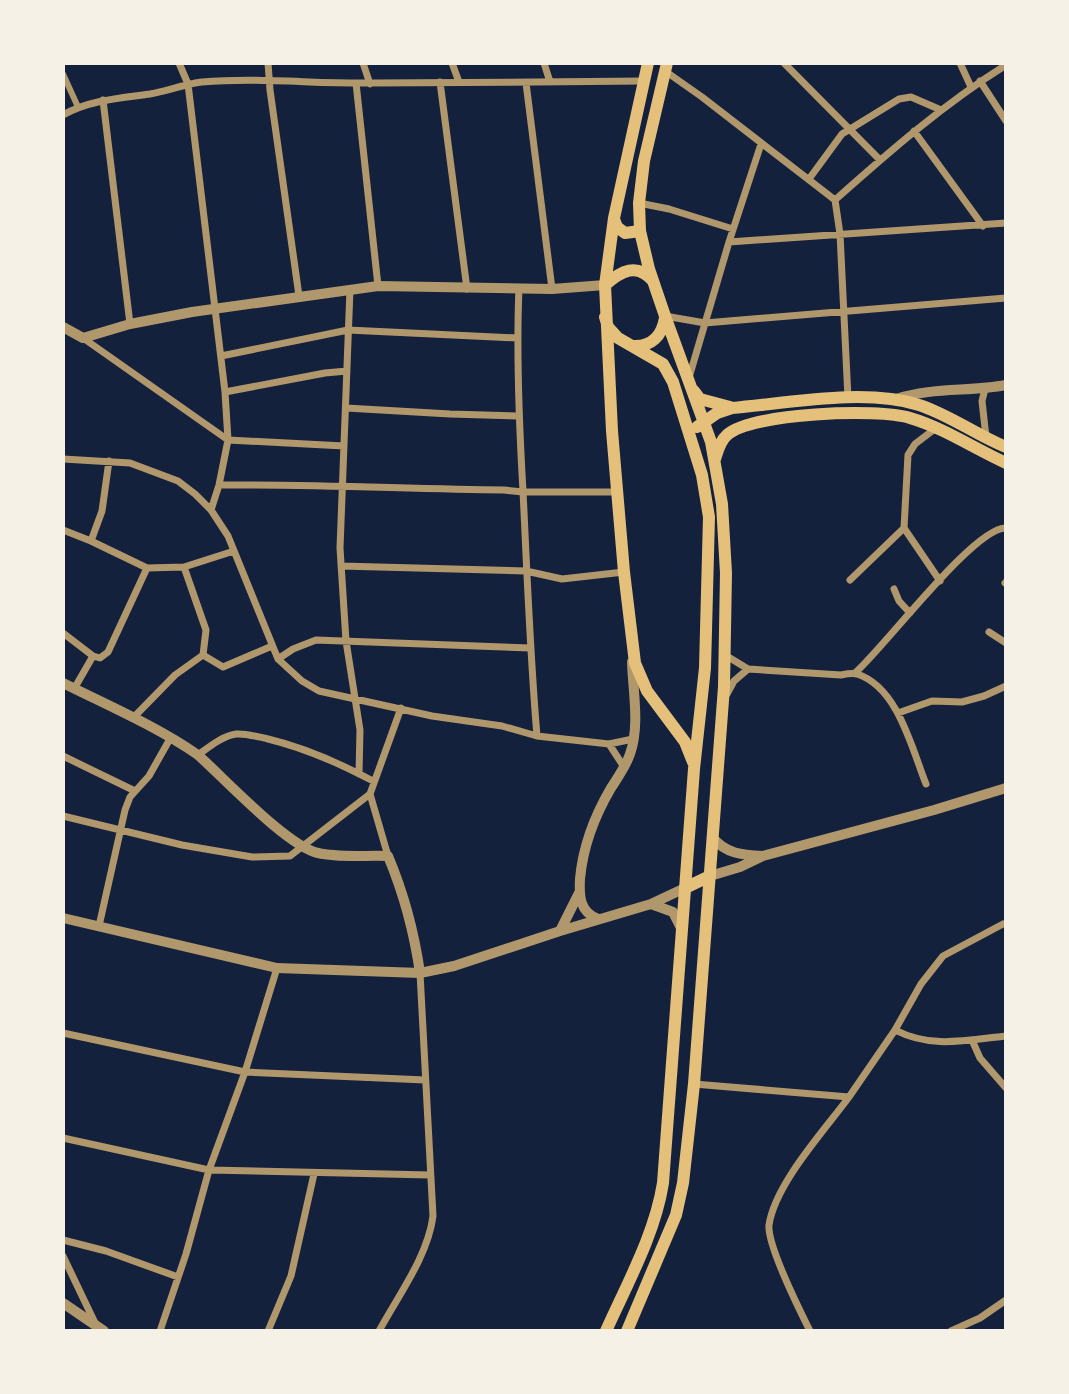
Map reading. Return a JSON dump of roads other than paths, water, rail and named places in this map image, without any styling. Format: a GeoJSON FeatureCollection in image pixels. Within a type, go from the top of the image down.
{"type":"FeatureCollection","features":[{"type":"Feature","properties":{"kind":"main road"},"geometry":{"type":"LineString","coordinates":[[648,63],[614,218],[605,285],[605,317],[617,492],[632,648],[638,674],[647,691],[685,742],[694,769]]}},
{"type":"Feature","properties":{"kind":"main road"},"geometry":{"type":"LineString","coordinates":[[627,1331],[676,1215],[683,1183],[694,1084],[724,655],[726,573],[722,504],[715,462],[711,442],[653,281],[640,232],[639,203],[645,161],[666,67]]}},
{"type":"Feature","properties":{"kind":"main road"},"geometry":{"type":"LineString","coordinates":[[614,218],[617,227],[625,233],[640,232]]}},
{"type":"Feature","properties":{"kind":"main road"},"geometry":{"type":"LineString","coordinates":[[605,285],[616,275],[632,269],[647,274],[653,281]]}},
{"type":"Feature","properties":{"kind":"main road"},"geometry":{"type":"LineString","coordinates":[[629,346],[648,345],[657,338],[664,327],[665,316]]}},
{"type":"Feature","properties":{"kind":"main road"},"geometry":{"type":"LineString","coordinates":[[605,317],[608,327],[618,338],[663,364],[673,382],[702,475],[709,517],[705,668],[694,769],[668,1133],[661,1195],[652,1226],[606,1331]]}},
{"type":"Feature","properties":{"kind":"main road"},"geometry":{"type":"LineString","coordinates":[[688,382],[700,399],[732,408]]}},
{"type":"Feature","properties":{"kind":"main road"},"geometry":{"type":"LineString","coordinates":[[848,398],[849,413]]}},
{"type":"Feature","properties":{"kind":"main road"},"geometry":{"type":"LineString","coordinates":[[692,439],[694,429],[703,421],[732,408],[848,398],[895,399],[920,405],[952,418],[1006,447]]}},
{"type":"Feature","properties":{"kind":"main road"},"geometry":{"type":"LineString","coordinates":[[715,462],[727,434],[741,426],[758,421],[849,413],[895,415],[937,427],[1006,463]]}},
{"type":"Feature","properties":{"kind":"main road"},"geometry":{"type":"LineString","coordinates":[[685,888],[710,876]]}},
{"type":"Feature","properties":{"kind":"street"},"geometry":{"type":"LineString","coordinates":[[179,63],[188,84],[225,392],[228,440],[211,510]]}},
{"type":"Feature","properties":{"kind":"street"},"geometry":{"type":"LineString","coordinates":[[268,63],[299,296]]}},
{"type":"Feature","properties":{"kind":"street"},"geometry":{"type":"LineString","coordinates":[[363,63],[370,83]]}},
{"type":"Feature","properties":{"kind":"street"},"geometry":{"type":"LineString","coordinates":[[452,63],[459,82]]}},
{"type":"Feature","properties":{"kind":"street"},"geometry":{"type":"LineString","coordinates":[[544,63],[550,82]]}},
{"type":"Feature","properties":{"kind":"street"},"geometry":{"type":"LineString","coordinates":[[783,63],[880,160]]}},
{"type":"Feature","properties":{"kind":"street"},"geometry":{"type":"LineString","coordinates":[[960,63],[971,88]]}},
{"type":"Feature","properties":{"kind":"street"},"geometry":{"type":"LineString","coordinates":[[835,200],[914,131],[980,81],[1006,65]]}},
{"type":"Feature","properties":{"kind":"street"},"geometry":{"type":"LineString","coordinates":[[666,67],[835,200],[845,309],[848,398]]}},
{"type":"Feature","properties":{"kind":"street"},"geometry":{"type":"LineString","coordinates":[[63,74],[78,107]]}},
{"type":"Feature","properties":{"kind":"street"},"geometry":{"type":"LineString","coordinates":[[63,115],[78,107],[103,100],[172,90],[188,84],[270,79],[356,83],[643,81]]}},
{"type":"Feature","properties":{"kind":"street"},"geometry":{"type":"LineString","coordinates":[[980,81],[1006,121]]}},
{"type":"Feature","properties":{"kind":"street"},"geometry":{"type":"LineString","coordinates":[[440,82],[467,289]]}},
{"type":"Feature","properties":{"kind":"street"},"geometry":{"type":"LineString","coordinates":[[356,83],[378,285]]}},
{"type":"Feature","properties":{"kind":"street"},"geometry":{"type":"LineString","coordinates":[[526,83],[552,289]]}},
{"type":"Feature","properties":{"kind":"street"},"geometry":{"type":"LineString","coordinates":[[809,179],[832,145],[849,129],[899,99],[911,97],[941,110]]}},
{"type":"Feature","properties":{"kind":"street"},"geometry":{"type":"LineString","coordinates":[[103,100],[131,324]]}},
{"type":"Feature","properties":{"kind":"street"},"geometry":{"type":"LineString","coordinates":[[914,131],[983,226]]}},
{"type":"Feature","properties":{"kind":"street"},"geometry":{"type":"LineString","coordinates":[[688,382],[761,144]]}},
{"type":"Feature","properties":{"kind":"street"},"geometry":{"type":"LineString","coordinates":[[639,203],[669,209],[733,229]]}},
{"type":"Feature","properties":{"kind":"street"},"geometry":{"type":"LineString","coordinates":[[729,242],[1006,223]]}},
{"type":"Feature","properties":{"kind":"street"},"geometry":{"type":"LineString","coordinates":[[83,338],[131,324],[378,285],[552,289],[605,285]]}},
{"type":"Feature","properties":{"kind":"street"},"geometry":{"type":"LineString","coordinates":[[519,288],[518,416],[537,736]]}},
{"type":"Feature","properties":{"kind":"street"},"geometry":{"type":"LineString","coordinates":[[350,289],[341,566],[346,641],[360,730],[359,774]]}},
{"type":"Feature","properties":{"kind":"street"},"geometry":{"type":"LineString","coordinates":[[665,316],[705,323],[845,309],[1006,298]]}},
{"type":"Feature","properties":{"kind":"street"},"geometry":{"type":"LineString","coordinates":[[63,327],[83,338],[228,440],[344,446]]}},
{"type":"Feature","properties":{"kind":"street"},"geometry":{"type":"LineString","coordinates":[[221,356],[348,330],[517,338]]}},
{"type":"Feature","properties":{"kind":"street"},"geometry":{"type":"LineString","coordinates":[[225,392],[347,371]]}},
{"type":"Feature","properties":{"kind":"street"},"geometry":{"type":"LineString","coordinates":[[895,399],[933,390],[985,389],[1006,385]]}},
{"type":"Feature","properties":{"kind":"street"},"geometry":{"type":"LineString","coordinates":[[985,389],[983,411],[986,438]]}},
{"type":"Feature","properties":{"kind":"street"},"geometry":{"type":"LineString","coordinates":[[346,408],[518,416]]}},
{"type":"Feature","properties":{"kind":"street"},"geometry":{"type":"LineString","coordinates":[[937,427],[915,444],[908,454],[904,528],[940,581]]}},
{"type":"Feature","properties":{"kind":"street"},"geometry":{"type":"LineString","coordinates":[[63,458],[130,463],[178,481],[211,510],[228,536],[278,659],[302,681],[319,691],[432,716],[502,726],[537,736],[609,744],[634,740]]}},
{"type":"Feature","properties":{"kind":"street"},"geometry":{"type":"LineString","coordinates":[[91,541],[102,511],[109,461]]}},
{"type":"Feature","properties":{"kind":"street"},"geometry":{"type":"LineString","coordinates":[[219,485],[617,492]]}},
{"type":"Feature","properties":{"kind":"street"},"geometry":{"type":"LineString","coordinates":[[850,580],[904,528]]}},
{"type":"Feature","properties":{"kind":"street"},"geometry":{"type":"LineString","coordinates":[[855,673],[967,551],[994,530],[1006,528]]}},
{"type":"Feature","properties":{"kind":"street"},"geometry":{"type":"LineString","coordinates":[[63,530],[147,568],[184,567],[234,551]]}},
{"type":"Feature","properties":{"kind":"street"},"geometry":{"type":"LineString","coordinates":[[341,566],[526,571],[562,579],[624,572]]}},
{"type":"Feature","properties":{"kind":"street"},"geometry":{"type":"LineString","coordinates":[[134,717],[175,675],[203,655],[206,630],[184,567]]}},
{"type":"Feature","properties":{"kind":"street"},"geometry":{"type":"LineString","coordinates":[[63,633],[93,656],[100,658],[108,652],[147,568]]}},
{"type":"Feature","properties":{"kind":"street"},"geometry":{"type":"LineString","coordinates":[[894,589],[899,601],[910,613]]}},
{"type":"Feature","properties":{"kind":"street"},"geometry":{"type":"LineString","coordinates":[[989,632],[1006,642]]}},
{"type":"Feature","properties":{"kind":"street"},"geometry":{"type":"LineString","coordinates":[[278,659],[293,649],[316,640],[530,648]]}},
{"type":"Feature","properties":{"kind":"street"},"geometry":{"type":"LineString","coordinates":[[203,655],[223,667],[272,646]]}},
{"type":"Feature","properties":{"kind":"street"},"geometry":{"type":"LineString","coordinates":[[560,931],[579,892],[582,861],[589,832],[624,767],[634,740],[632,648]]}},
{"type":"Feature","properties":{"kind":"street"},"geometry":{"type":"LineString","coordinates":[[724,655],[748,669],[841,675],[855,673],[878,686],[898,712],[926,785]]}},
{"type":"Feature","properties":{"kind":"street"},"geometry":{"type":"LineString","coordinates":[[74,689],[93,656]]}},
{"type":"Feature","properties":{"kind":"street"},"geometry":{"type":"LineString","coordinates":[[722,704],[734,681],[748,669]]}},
{"type":"Feature","properties":{"kind":"street"},"geometry":{"type":"LineString","coordinates":[[63,683],[134,717],[198,755],[277,828],[303,847],[318,853],[388,856]]}},
{"type":"Feature","properties":{"kind":"street"},"geometry":{"type":"LineString","coordinates":[[898,712],[932,701],[962,702],[1006,686]]}},
{"type":"Feature","properties":{"kind":"street"},"geometry":{"type":"LineString","coordinates":[[379,1331],[431,1230],[433,1216],[420,973],[415,936],[403,891],[388,856],[370,794],[401,708]]}},
{"type":"Feature","properties":{"kind":"street"},"geometry":{"type":"LineString","coordinates":[[198,755],[236,734],[251,736],[295,746],[335,761],[373,781]]}},
{"type":"Feature","properties":{"kind":"street"},"geometry":{"type":"LineString","coordinates":[[99,926],[125,810],[135,791],[149,776],[171,737]]}},
{"type":"Feature","properties":{"kind":"street"},"geometry":{"type":"LineString","coordinates":[[609,744],[624,767]]}},
{"type":"Feature","properties":{"kind":"street"},"geometry":{"type":"LineString","coordinates":[[63,755],[135,791]]}},
{"type":"Feature","properties":{"kind":"street"},"geometry":{"type":"LineString","coordinates":[[710,876],[740,867],[763,856],[1006,788]]}},
{"type":"Feature","properties":{"kind":"street"},"geometry":{"type":"LineString","coordinates":[[63,816],[182,845],[252,857],[290,856],[370,794]]}},
{"type":"Feature","properties":{"kind":"street"},"geometry":{"type":"LineString","coordinates":[[712,837],[717,844],[733,853],[763,856]]}},
{"type":"Feature","properties":{"kind":"street"},"geometry":{"type":"LineString","coordinates":[[63,918],[277,968],[420,973],[454,966],[651,904],[685,888]]}},
{"type":"Feature","properties":{"kind":"street"},"geometry":{"type":"LineString","coordinates":[[579,892],[585,910],[598,919]]}},
{"type":"Feature","properties":{"kind":"street"},"geometry":{"type":"LineString","coordinates":[[651,904],[673,912],[681,928]]}},
{"type":"Feature","properties":{"kind":"street"},"geometry":{"type":"LineString","coordinates":[[810,1331],[772,1244],[769,1227],[777,1198],[895,1030],[921,984],[943,956],[1003,924]]}},
{"type":"Feature","properties":{"kind":"street"},"geometry":{"type":"LineString","coordinates":[[160,1331],[209,1170],[245,1072],[277,968]]}},
{"type":"Feature","properties":{"kind":"street"},"geometry":{"type":"LineString","coordinates":[[895,1030],[907,1036],[933,1042],[1006,1036]]}},
{"type":"Feature","properties":{"kind":"street"},"geometry":{"type":"LineString","coordinates":[[63,1033],[245,1072],[425,1080]]}},
{"type":"Feature","properties":{"kind":"street"},"geometry":{"type":"LineString","coordinates":[[972,1040],[980,1058],[1006,1088]]}},
{"type":"Feature","properties":{"kind":"street"},"geometry":{"type":"LineString","coordinates":[[694,1084],[849,1097]]}},
{"type":"Feature","properties":{"kind":"street"},"geometry":{"type":"LineString","coordinates":[[63,1138],[209,1170],[430,1175]]}},
{"type":"Feature","properties":{"kind":"street"},"geometry":{"type":"LineString","coordinates":[[268,1331],[291,1276],[314,1174]]}},
{"type":"Feature","properties":{"kind":"street"},"geometry":{"type":"LineString","coordinates":[[63,1240],[106,1251],[178,1277]]}},
{"type":"Feature","properties":{"kind":"street"},"geometry":{"type":"LineString","coordinates":[[63,1256],[100,1329]]}},
{"type":"Feature","properties":{"kind":"street"},"geometry":{"type":"LineString","coordinates":[[951,1331],[980,1318],[1006,1300]]}},
{"type":"Feature","properties":{"kind":"street"},"geometry":{"type":"LineString","coordinates":[[63,1303],[100,1329]]}}]}
